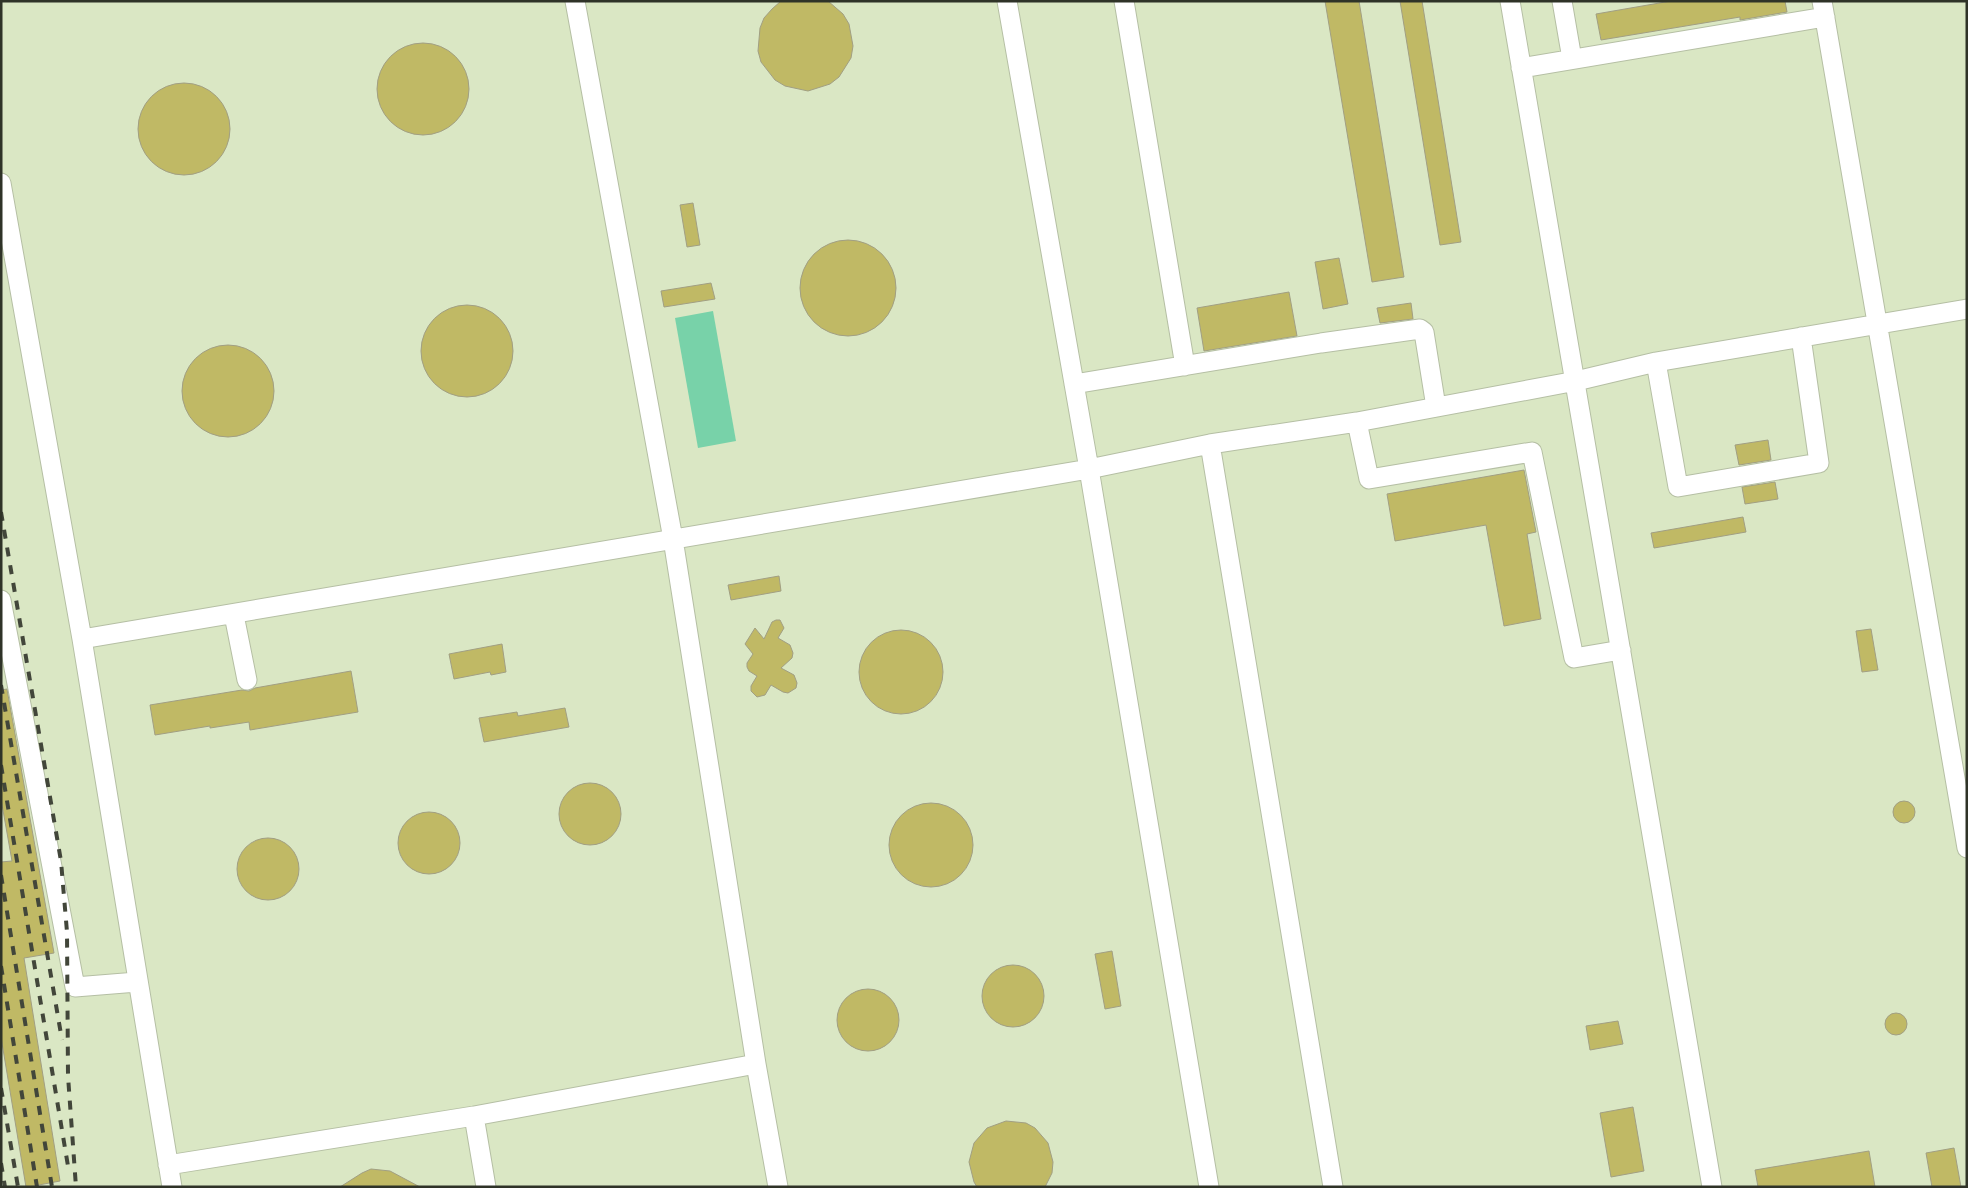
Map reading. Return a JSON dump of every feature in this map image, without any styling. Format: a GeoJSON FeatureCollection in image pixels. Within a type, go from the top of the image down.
{"type":"FeatureCollection","features":[{"type":"Feature","properties":{"kind":"lane"},"geometry":{"type":"LineString","coordinates":[[575,1],[673,539],[756,1064],[778,1187]]}},
{"type":"Feature","properties":{"kind":"lane"},"geometry":{"type":"LineString","coordinates":[[1007,1],[1089,469],[1209,1187]]}},
{"type":"Feature","properties":{"kind":"lane"},"geometry":{"type":"LineString","coordinates":[[1124,1],[1185,366]]}},
{"type":"Feature","properties":{"kind":"lane"},"geometry":{"type":"LineString","coordinates":[[1510,1],[1712,1187]]}},
{"type":"Feature","properties":{"kind":"lane"},"geometry":{"type":"LineString","coordinates":[[1562,1],[1572,59]]}},
{"type":"Feature","properties":{"kind":"lane"},"geometry":{"type":"LineString","coordinates":[[1522,68],[1823,9],[1967,848]]}},
{"type":"Feature","properties":{"kind":"lane"},"geometry":{"type":"LineString","coordinates":[[1,183],[82,640],[172,1187]]}},
{"type":"Feature","properties":{"kind":"lane"},"geometry":{"type":"LineString","coordinates":[[82,640],[1089,469],[1210,444],[1357,422],[1576,381],[1656,362],[1967,309]]}},
{"type":"Feature","properties":{"kind":"lane"},"geometry":{"type":"LineString","coordinates":[[1074,384],[1420,329],[1424,332],[1436,407]]}},
{"type":"Feature","properties":{"kind":"lane"},"geometry":{"type":"LineString","coordinates":[[1656,362],[1678,487],[1819,463],[1801,337]]}},
{"type":"Feature","properties":{"kind":"lane"},"geometry":{"type":"LineString","coordinates":[[1357,422],[1369,478],[1532,452],[1574,658],[1621,650]]}},
{"type":"Feature","properties":{"kind":"lane"},"geometry":{"type":"LineString","coordinates":[[1210,444],[1333,1187]]}},
{"type":"Feature","properties":{"kind":"lane"},"geometry":{"type":"LineString","coordinates":[[1,600],[75,987],[137,982]]}},
{"type":"Feature","properties":{"kind":"lane"},"geometry":{"type":"LineString","coordinates":[[234,615],[247,680]]}},
{"type":"Feature","properties":{"kind":"lane"},"geometry":{"type":"LineString","coordinates":[[168,1165],[474,1116],[756,1064]]}},
{"type":"Feature","properties":{"kind":"lane"},"geometry":{"type":"LineString","coordinates":[[474,1116],[486,1187]]}},
{"type":"Feature","properties":{"kind":"shaded area"},"geometry":{"type":"Polygon","coordinates":[[[1,1],[1967,1],[1967,1187],[1,1187],[1,1]]]}},
{"type":"Feature","properties":{"kind":"shaded area"},"geometry":{"type":"Polygon","coordinates":[[[713,311],[736,441],[698,448],[675,318],[713,311]]]}},
{"type":"Feature","properties":{"kind":"building"},"geometry":{"type":"Polygon","coordinates":[[[781,1],[828,1],[843,14],[849,24],[853,46],[851,58],[839,77],[830,84],[808,91],[785,86],[775,80],[761,62],[758,51],[760,28],[764,18],[781,1]]]}},
{"type":"Feature","properties":{"kind":"building"},"geometry":{"type":"Polygon","coordinates":[[[1325,1],[1359,1],[1404,277],[1372,282],[1325,1]]]}},
{"type":"Feature","properties":{"kind":"building"},"geometry":{"type":"Polygon","coordinates":[[[1400,1],[1422,1],[1461,242],[1440,245],[1400,1]]]}},
{"type":"Feature","properties":{"kind":"building"},"geometry":{"type":"Polygon","coordinates":[[[1671,1],[1785,1],[1787,12],[1740,20],[1740,17],[1601,40],[1596,14],[1671,1]]]}},
{"type":"Feature","properties":{"kind":"building"},"geometry":{"type":"Polygon","coordinates":[[[423,43],[441,46],[456,56],[466,71],[469,89],[466,107],[456,122],[441,132],[423,135],[405,132],[390,122],[380,107],[377,89],[380,71],[390,56],[405,46],[423,43]]]}},
{"type":"Feature","properties":{"kind":"building"},"geometry":{"type":"Polygon","coordinates":[[[184,83],[202,86],[217,96],[227,111],[230,129],[227,147],[217,162],[202,172],[184,175],[166,172],[151,162],[141,147],[138,129],[141,111],[151,96],[166,86],[184,83]]]}},
{"type":"Feature","properties":{"kind":"building"},"geometry":{"type":"Polygon","coordinates":[[[693,203],[700,245],[687,247],[680,205],[693,203]]]}},
{"type":"Feature","properties":{"kind":"building"},"geometry":{"type":"Polygon","coordinates":[[[848,240],[866,244],[882,254],[892,270],[896,288],[892,306],[882,322],[866,332],[848,336],[830,332],[814,322],[804,306],[800,288],[804,270],[814,254],[830,244],[848,240]]]}},
{"type":"Feature","properties":{"kind":"building"},"geometry":{"type":"Polygon","coordinates":[[[1339,258],[1348,304],[1323,309],[1315,262],[1339,258]]]}},
{"type":"Feature","properties":{"kind":"building"},"geometry":{"type":"Polygon","coordinates":[[[711,283],[715,299],[664,307],[661,291],[711,283]]]}},
{"type":"Feature","properties":{"kind":"building"},"geometry":{"type":"Polygon","coordinates":[[[1289,292],[1297,336],[1204,351],[1197,308],[1289,292]]]}},
{"type":"Feature","properties":{"kind":"building"},"geometry":{"type":"Polygon","coordinates":[[[1411,303],[1413,319],[1380,323],[1377,308],[1411,303]]]}},
{"type":"Feature","properties":{"kind":"building"},"geometry":{"type":"Polygon","coordinates":[[[467,305],[485,308],[500,318],[510,333],[513,351],[510,369],[500,384],[485,394],[467,397],[449,394],[434,384],[424,369],[421,351],[424,333],[434,318],[449,308],[467,305]]]}},
{"type":"Feature","properties":{"kind":"building"},"geometry":{"type":"Polygon","coordinates":[[[228,345],[246,348],[261,358],[271,373],[274,391],[271,409],[261,424],[246,434],[228,437],[210,434],[195,424],[185,409],[182,391],[185,373],[195,358],[210,348],[228,345]]]}},
{"type":"Feature","properties":{"kind":"building"},"geometry":{"type":"Polygon","coordinates":[[[1768,440],[1771,460],[1739,465],[1735,445],[1768,440]]]}},
{"type":"Feature","properties":{"kind":"building"},"geometry":{"type":"Polygon","coordinates":[[[1524,470],[1536,532],[1527,534],[1541,619],[1504,626],[1486,525],[1395,541],[1387,494],[1524,470]]]}},
{"type":"Feature","properties":{"kind":"building"},"geometry":{"type":"Polygon","coordinates":[[[1775,482],[1778,499],[1745,504],[1742,487],[1775,482]]]}},
{"type":"Feature","properties":{"kind":"building"},"geometry":{"type":"Polygon","coordinates":[[[1743,517],[1746,532],[1654,548],[1651,533],[1743,517]]]}},
{"type":"Feature","properties":{"kind":"building"},"geometry":{"type":"Polygon","coordinates":[[[779,576],[781,591],[731,600],[728,585],[779,576]]]}},
{"type":"Feature","properties":{"kind":"building"},"geometry":{"type":"Polygon","coordinates":[[[780,620],[784,628],[778,638],[790,645],[793,653],[792,658],[781,668],[794,675],[797,683],[796,688],[788,693],[771,685],[765,695],[757,697],[751,691],[751,686],[757,676],[749,671],[747,667],[747,663],[753,654],[745,644],[755,628],[764,639],[772,622],[780,620]]]}},
{"type":"Feature","properties":{"kind":"building"},"geometry":{"type":"Polygon","coordinates":[[[1871,629],[1878,670],[1862,672],[1856,631],[1871,629]]]}},
{"type":"Feature","properties":{"kind":"building"},"geometry":{"type":"Polygon","coordinates":[[[901,630],[917,633],[931,642],[940,656],[943,672],[940,688],[931,702],[917,711],[901,714],[885,711],[871,702],[862,688],[859,672],[862,656],[871,642],[885,633],[901,630]]]}},
{"type":"Feature","properties":{"kind":"building"},"geometry":{"type":"Polygon","coordinates":[[[502,644],[506,672],[491,675],[490,672],[454,679],[449,654],[502,644]]]}},
{"type":"Feature","properties":{"kind":"building"},"geometry":{"type":"Polygon","coordinates":[[[351,671],[358,712],[250,730],[249,722],[155,735],[150,705],[242,690],[249,691],[255,688],[351,671]]]}},
{"type":"Feature","properties":{"kind":"building"},"geometry":{"type":"Polygon","coordinates":[[[7,689],[54,953],[24,958],[60,1181],[28,1187],[26,1187],[1,1037],[1,862],[12,861],[1,799],[1,690],[7,689]]]}},
{"type":"Feature","properties":{"kind":"building"},"geometry":{"type":"Polygon","coordinates":[[[565,708],[569,727],[484,742],[479,718],[517,712],[518,716],[565,708]]]}},
{"type":"Feature","properties":{"kind":"building"},"geometry":{"type":"Polygon","coordinates":[[[584,783],[596,783],[612,792],[619,802],[621,814],[619,826],[612,836],[596,845],[584,845],[573,840],[564,831],[559,820],[559,808],[564,797],[573,788],[584,783]]]}},
{"type":"Feature","properties":{"kind":"building"},"geometry":{"type":"Polygon","coordinates":[[[1904,801],[1912,804],[1915,812],[1912,820],[1904,823],[1896,820],[1893,812],[1896,804],[1904,801]]]}},
{"type":"Feature","properties":{"kind":"building"},"geometry":{"type":"Polygon","coordinates":[[[931,803],[947,806],[961,815],[970,829],[973,845],[970,861],[961,875],[947,884],[931,887],[915,884],[901,875],[892,861],[889,845],[892,829],[901,815],[915,806],[931,803]]]}},
{"type":"Feature","properties":{"kind":"building"},"geometry":{"type":"Polygon","coordinates":[[[423,812],[435,812],[451,821],[458,831],[460,843],[458,855],[451,865],[435,874],[423,874],[412,869],[403,860],[398,849],[398,837],[403,826],[412,817],[423,812]]]}},
{"type":"Feature","properties":{"kind":"building"},"geometry":{"type":"Polygon","coordinates":[[[262,838],[274,838],[290,847],[297,857],[299,869],[297,881],[290,891],[274,900],[262,900],[251,895],[242,886],[237,875],[237,863],[242,852],[251,843],[262,838]]]}},
{"type":"Feature","properties":{"kind":"building"},"geometry":{"type":"Polygon","coordinates":[[[1112,951],[1121,1006],[1105,1009],[1095,954],[1112,951]]]}},
{"type":"Feature","properties":{"kind":"building"},"geometry":{"type":"Polygon","coordinates":[[[1007,965],[1019,965],[1035,974],[1042,984],[1044,996],[1042,1008],[1035,1018],[1019,1027],[1007,1027],[996,1022],[987,1013],[982,1002],[982,990],[987,979],[996,970],[1007,965]]]}},
{"type":"Feature","properties":{"kind":"building"},"geometry":{"type":"Polygon","coordinates":[[[862,989],[874,989],[890,998],[897,1008],[899,1020],[897,1032],[890,1042],[874,1051],[862,1051],[851,1046],[842,1037],[837,1026],[837,1014],[842,1003],[851,994],[862,989]]]}},
{"type":"Feature","properties":{"kind":"building"},"geometry":{"type":"Polygon","coordinates":[[[1896,1013],[1904,1016],[1907,1024],[1904,1032],[1896,1035],[1888,1032],[1885,1024],[1888,1016],[1896,1013]]]}},
{"type":"Feature","properties":{"kind":"building"},"geometry":{"type":"Polygon","coordinates":[[[1618,1021],[1623,1044],[1590,1050],[1586,1026],[1618,1021]]]}},
{"type":"Feature","properties":{"kind":"building"},"geometry":{"type":"Polygon","coordinates":[[[1633,1107],[1644,1171],[1611,1177],[1600,1113],[1633,1107]]]}},
{"type":"Feature","properties":{"kind":"building"},"geometry":{"type":"Polygon","coordinates":[[[1006,1121],[1026,1123],[1035,1128],[1048,1143],[1053,1162],[1052,1173],[1045,1187],[977,1187],[974,1182],[969,1162],[974,1143],[987,1128],[1006,1121]]]}},
{"type":"Feature","properties":{"kind":"building"},"geometry":{"type":"Polygon","coordinates":[[[1954,1148],[1961,1187],[1932,1187],[1926,1153],[1954,1148]]]}},
{"type":"Feature","properties":{"kind":"building"},"geometry":{"type":"Polygon","coordinates":[[[1869,1151],[1875,1187],[1758,1187],[1755,1170],[1869,1151]]]}},
{"type":"Feature","properties":{"kind":"building"},"geometry":{"type":"Polygon","coordinates":[[[371,1169],[390,1171],[420,1187],[340,1187],[371,1169]]]}},
{"type":"Feature","properties":{"kind":"railway"},"geometry":{"type":"LineString","coordinates":[[1,512],[61,861],[67,932],[68,1076],[76,1187]]}},
{"type":"Feature","properties":{"kind":"railway"},"geometry":{"type":"LineString","coordinates":[[1,685],[62,1040]]}},
{"type":"Feature","properties":{"kind":"railway"},"geometry":{"type":"LineString","coordinates":[[1,765],[69,1172]]}},
{"type":"Feature","properties":{"kind":"railway"},"geometry":{"type":"LineString","coordinates":[[1,875],[52,1187]]}},
{"type":"Feature","properties":{"kind":"railway"},"geometry":{"type":"LineString","coordinates":[[1,966],[37,1187]]}},
{"type":"Feature","properties":{"kind":"railway"},"geometry":{"type":"LineString","coordinates":[[1,1088],[18,1187]]}},
{"type":"Feature","properties":{"kind":"railway"},"geometry":{"type":"LineString","coordinates":[[1,1163],[5,1187]]}}]}
